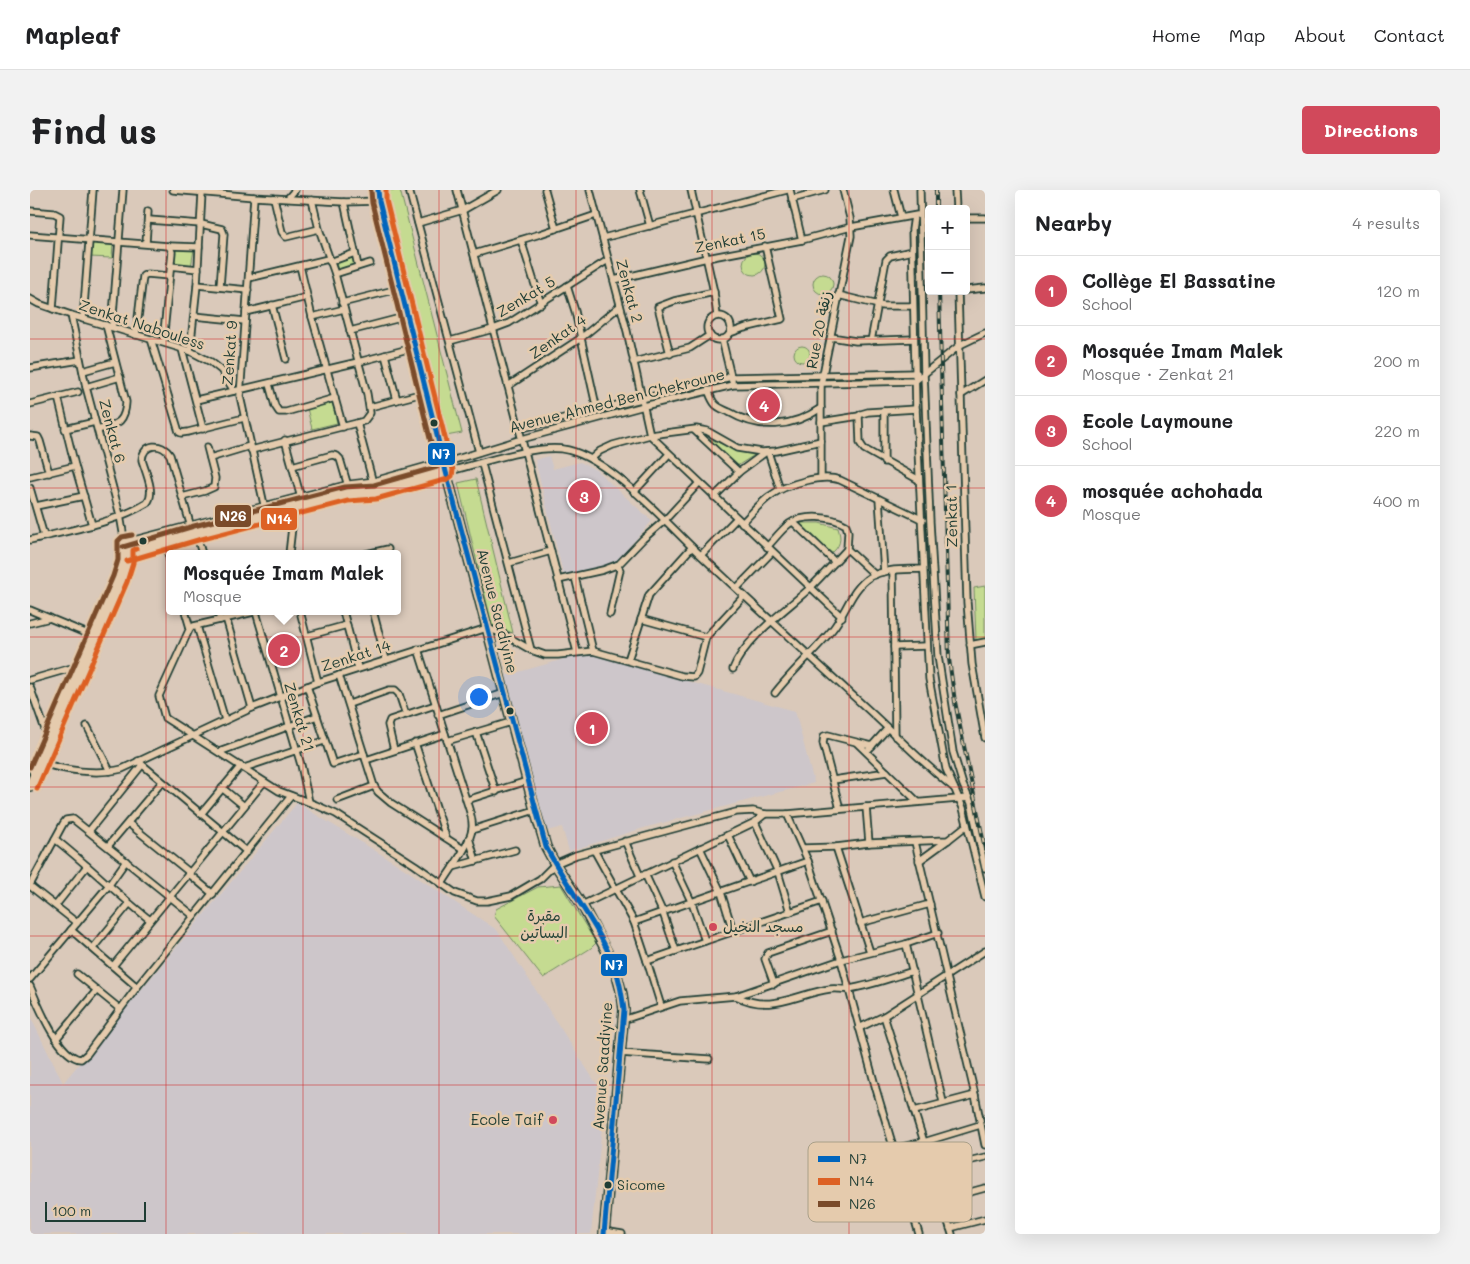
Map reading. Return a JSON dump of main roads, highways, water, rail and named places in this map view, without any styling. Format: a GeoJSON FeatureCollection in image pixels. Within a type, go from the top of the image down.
{"type":"FeatureCollection","features":[{"type":"Feature","properties":{"kind":"main road","name":"Avenue Saadiyine"},"geometry":{"type":"LineString","coordinates":[[378,190],[379,201],[445,468],[511,722],[546,847],[582,905],[614,965],[622,994],[623,1020],[604,1233]]}},
{"type":"Feature","properties":{"kind":"main road","name":"Avenue Ahmed Ben Chekroune"},"geometry":{"type":"LineString","coordinates":[[290,505],[301,498],[348,486],[373,483],[445,468]]}},
{"type":"Feature","properties":{"kind":"main road","name":"Avenue Ahmed Ben Chekroune"},"geometry":{"type":"LineString","coordinates":[[125,544],[194,530],[290,505],[347,494],[375,492],[445,468]]}},
{"type":"Feature","properties":{"kind":"main road","name":"Avenue Ahmed Ben Chekroune"},"geometry":{"type":"LineString","coordinates":[[125,554],[165,542],[194,530]]}},
{"type":"Feature","properties":{"kind":"main road","name":"Zenkat 6"},"geometry":{"type":"LineString","coordinates":[[125,544],[125,554]]}},
{"type":"Feature","properties":{"kind":"main road"},"geometry":{"type":"LineString","coordinates":[[30,786],[120,579],[126,561],[125,554]]}},
{"type":"Feature","properties":{"kind":"railway"},"geometry":{"type":"LineString","coordinates":[[936,190],[936,205]]}},
{"type":"Feature","properties":{"kind":"railway"},"geometry":{"type":"LineString","coordinates":[[939,295],[949,659],[955,702],[985,849]]}},
{"type":"Feature","properties":{"kind":"place","name":"mosquée achohada"},"geometry":{"type":"Point","coordinates":[764,405]}},
{"type":"Feature","properties":{"kind":"place","name":"Ecole Laymoune"},"geometry":{"type":"Point","coordinates":[584,496]}},
{"type":"Feature","properties":{"kind":"place","name":"Mosquée Imam Malek"},"geometry":{"type":"Point","coordinates":[284,650]}},
{"type":"Feature","properties":{"kind":"place","name":"Collège El Bassatine"},"geometry":{"type":"Point","coordinates":[592,728]}},
{"type":"Feature","properties":{"kind":"place","name":"مسجد النخيل"},"geometry":{"type":"Point","coordinates":[713,927]}},
{"type":"Feature","properties":{"kind":"place","name":"Ecole Taif"},"geometry":{"type":"Point","coordinates":[553,1120]}},
{"type":"Feature","properties":{"kind":"place","name":"Sicome"},"geometry":{"type":"Point","coordinates":[608,1185]}},
{"type":"Feature","properties":{"kind":"park label","name":"مقبرة البساتين"},"geometry":{"type":"Point","coordinates":[544,924]}}]}
